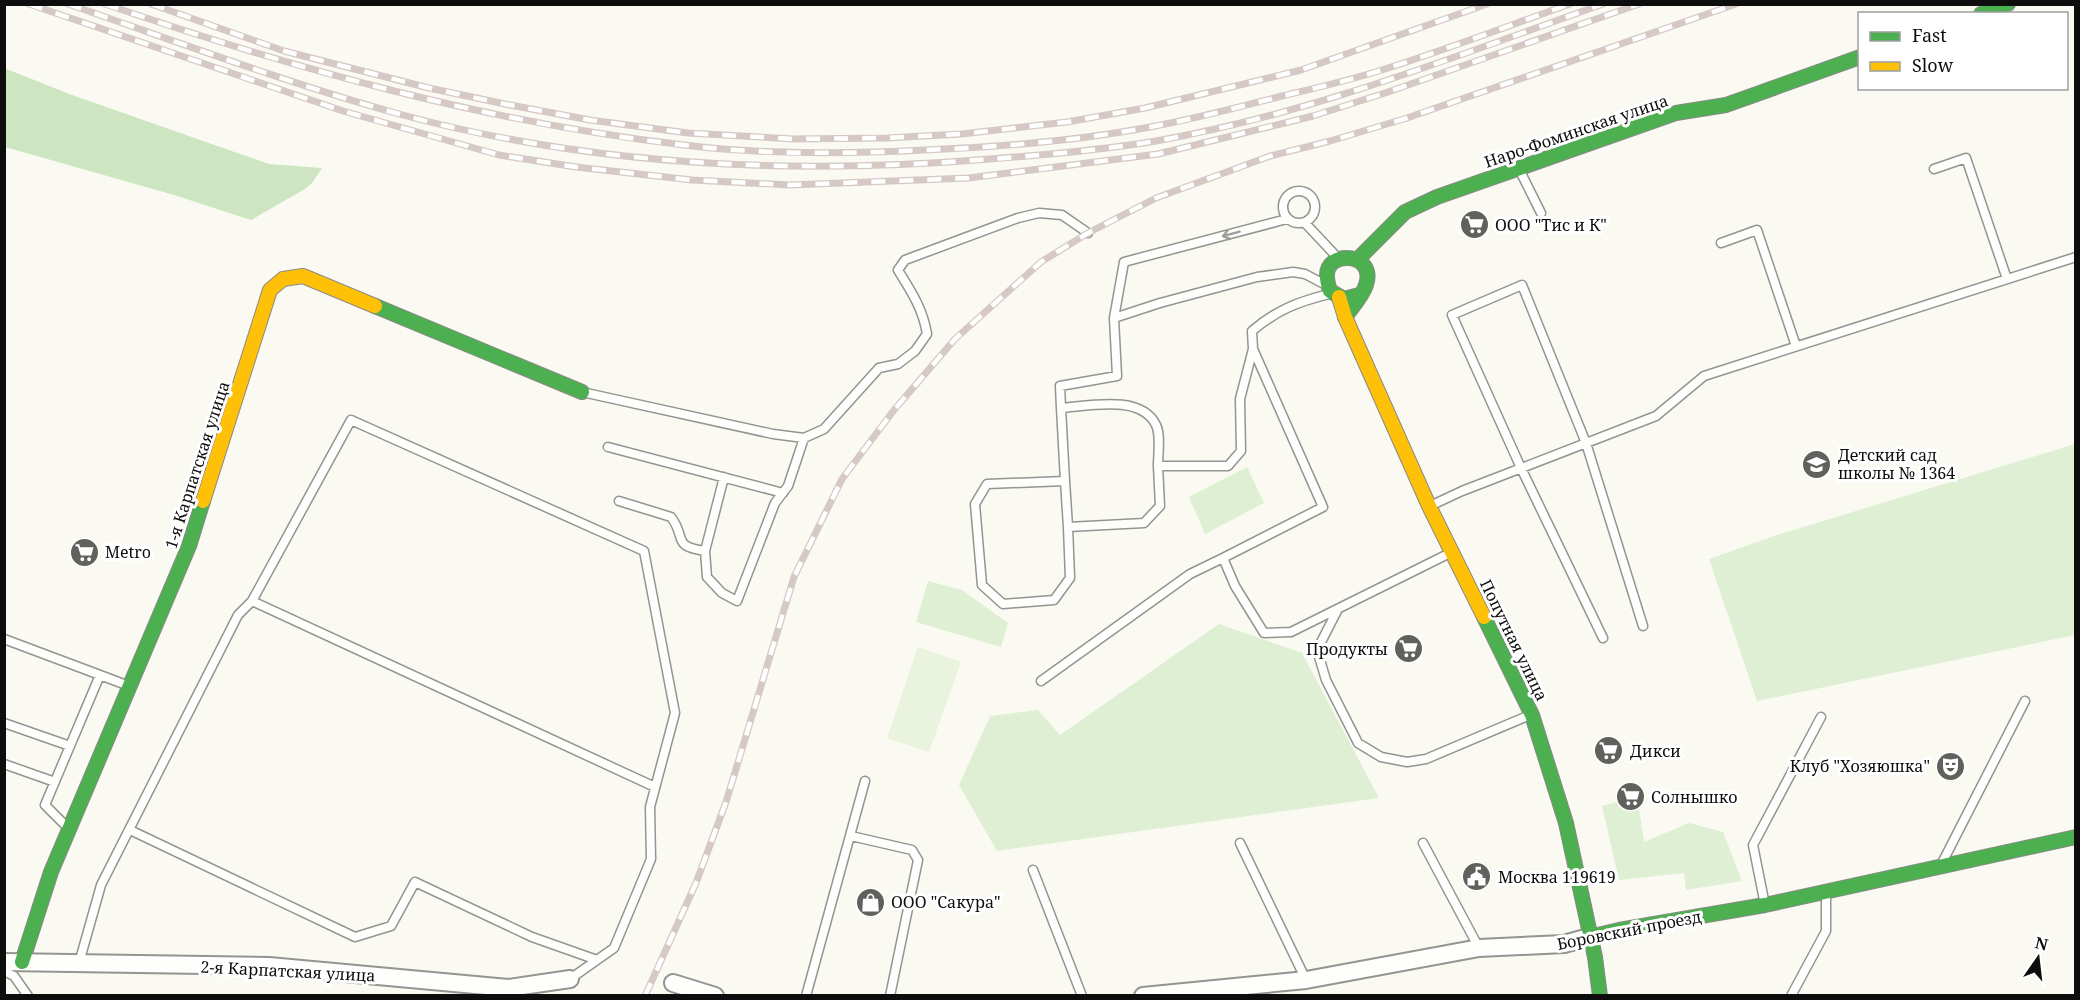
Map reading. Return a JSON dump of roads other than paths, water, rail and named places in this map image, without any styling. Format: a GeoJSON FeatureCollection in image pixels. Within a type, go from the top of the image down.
{"type":"FeatureCollection","features":[{"type":"Feature","properties":{"kind":"street"},"geometry":{"type":"LineString","coordinates":[[1986,12],[2008,4]]}},
{"type":"Feature","properties":{"kind":"street","name":"Наро-Фоминская улица"},"geometry":{"type":"LineString","coordinates":[[1357,260],[1405,212],[1437,197],[1676,113],[1726,105],[1858,58]]}},
{"type":"Feature","properties":{"kind":"street"},"geometry":{"type":"LineString","coordinates":[[1345,317],[1366,286],[1368,275],[1363,265],[1357,260],[1349,257],[1334,261],[1327,270],[1333,292],[1350,299],[1359,295]]}},
{"type":"Feature","properties":{"kind":"street","name":"1-я Карпатская улица"},"geometry":{"type":"LineString","coordinates":[[22,962],[51,872],[189,546],[270,290],[283,279],[303,276],[582,392]]}},
{"type":"Feature","properties":{"kind":"street","name":"Попутная улица"},"geometry":{"type":"LineString","coordinates":[[1333,292],[1429,506],[1532,715],[1566,823],[1595,957],[1600,996]]}},
{"type":"Feature","properties":{"kind":"street","name":"Боровский проезд"},"geometry":{"type":"LineString","coordinates":[[1143,996],[1306,980],[1479,948],[1564,944],[1619,930],[1765,905],[2076,837]]}},
{"type":"Feature","properties":{"kind":"street","name":"2-я Карпатская улица"},"geometry":{"type":"LineString","coordinates":[[4,962],[269,966],[508,988],[570,979]]}},
{"type":"Feature","properties":{"kind":"street"},"geometry":{"type":"LineString","coordinates":[[673,983],[716,996]]}},
{"type":"Feature","properties":{"kind":"lane"},"geometry":{"type":"LineString","coordinates":[[1934,169],[1966,158],[2007,279]]}},
{"type":"Feature","properties":{"kind":"lane"},"geometry":{"type":"LineString","coordinates":[[1519,168],[1541,213]]}},
{"type":"Feature","properties":{"kind":"lane"},"geometry":{"type":"LineString","coordinates":[[1303,191],[1311,196],[1316,207],[1313,216],[1305,223],[1294,223],[1287,219],[1282,207],[1285,199],[1291,193],[1303,191]]}},
{"type":"Feature","properties":{"kind":"lane"},"geometry":{"type":"LineString","coordinates":[[582,392],[773,434],[804,438],[824,429],[879,368],[898,364],[915,351],[927,334],[916,298],[898,270],[905,260],[1018,218],[1039,213],[1062,215],[1088,233]]}},
{"type":"Feature","properties":{"kind":"lane"},"geometry":{"type":"LineString","coordinates":[[1065,481],[987,484],[975,504],[981,585],[1003,604],[1054,600],[1070,578],[1068,527],[1060,386],[1117,376],[1114,318],[1124,262],[1287,219]]}},
{"type":"Feature","properties":{"kind":"lane"},"geometry":{"type":"LineString","coordinates":[[1305,223],[1338,259]]}},
{"type":"Feature","properties":{"kind":"lane"},"geometry":{"type":"LineString","coordinates":[[1721,243],[1757,230],[1796,346]]}},
{"type":"Feature","properties":{"kind":"lane"},"geometry":{"type":"LineString","coordinates":[[1429,506],[1656,416],[1704,376],[2076,257]]}},
{"type":"Feature","properties":{"kind":"lane"},"geometry":{"type":"LineString","coordinates":[[1114,318],[1257,277],[1293,272],[1305,274],[1333,292]]}},
{"type":"Feature","properties":{"kind":"lane"},"geometry":{"type":"LineString","coordinates":[[1603,638],[1521,468],[1452,315],[1522,285],[1586,443],[1643,626]]}},
{"type":"Feature","properties":{"kind":"lane"},"geometry":{"type":"LineString","coordinates":[[1158,466],[1228,466],[1241,451],[1240,399],[1253,349],[1252,331],[1272,315],[1306,300],[1333,292]]}},
{"type":"Feature","properties":{"kind":"lane"},"geometry":{"type":"LineString","coordinates":[[1041,681],[1190,574],[1323,507],[1253,349]]}},
{"type":"Feature","properties":{"kind":"lane"},"geometry":{"type":"LineString","coordinates":[[1061,408],[1129,404],[1147,411],[1157,426],[1160,506],[1144,523],[1068,527]]}},
{"type":"Feature","properties":{"kind":"lane"},"geometry":{"type":"LineString","coordinates":[[79,963],[101,885],[238,615],[252,601],[351,420],[644,551],[675,713],[650,807],[651,859],[614,948],[570,979]]}},
{"type":"Feature","properties":{"kind":"lane"},"geometry":{"type":"LineString","coordinates":[[724,477],[705,551],[707,577],[722,593],[737,601],[775,503],[788,486],[804,438]]}},
{"type":"Feature","properties":{"kind":"lane"},"geometry":{"type":"LineString","coordinates":[[608,447],[783,493]]}},
{"type":"Feature","properties":{"kind":"lane"},"geometry":{"type":"LineString","coordinates":[[619,501],[671,518],[676,524],[680,540],[689,549],[705,551]]}},
{"type":"Feature","properties":{"kind":"lane"},"geometry":{"type":"LineString","coordinates":[[1223,558],[1235,586],[1264,633],[1291,632],[1452,552]]}},
{"type":"Feature","properties":{"kind":"lane"},"geometry":{"type":"LineString","coordinates":[[252,601],[655,787]]}},
{"type":"Feature","properties":{"kind":"lane"},"geometry":{"type":"LineString","coordinates":[[1338,610],[1317,650],[1326,680],[1358,743],[1380,758],[1407,762],[1426,759],[1532,715]]}},
{"type":"Feature","properties":{"kind":"lane"},"geometry":{"type":"LineString","coordinates":[[4,639],[129,686]]}},
{"type":"Feature","properties":{"kind":"lane"},"geometry":{"type":"LineString","coordinates":[[69,829],[45,805],[100,675]]}},
{"type":"Feature","properties":{"kind":"lane"},"geometry":{"type":"LineString","coordinates":[[1940,866],[2025,701]]}},
{"type":"Feature","properties":{"kind":"lane"},"geometry":{"type":"LineString","coordinates":[[1765,905],[1753,845],[1821,717]]}},
{"type":"Feature","properties":{"kind":"lane"},"geometry":{"type":"LineString","coordinates":[[4,723],[70,746]]}},
{"type":"Feature","properties":{"kind":"lane"},"geometry":{"type":"LineString","coordinates":[[4,764],[55,782]]}},
{"type":"Feature","properties":{"kind":"lane"},"geometry":{"type":"LineString","coordinates":[[806,996],[865,781]]}},
{"type":"Feature","properties":{"kind":"lane"},"geometry":{"type":"LineString","coordinates":[[130,830],[355,938],[391,926],[415,882],[532,937],[597,960]]}},
{"type":"Feature","properties":{"kind":"lane"},"geometry":{"type":"LineString","coordinates":[[851,836],[912,850],[918,861],[890,996]]}},
{"type":"Feature","properties":{"kind":"lane"},"geometry":{"type":"LineString","coordinates":[[1240,843],[1306,980]]}},
{"type":"Feature","properties":{"kind":"lane"},"geometry":{"type":"LineString","coordinates":[[1423,843],[1479,948]]}},
{"type":"Feature","properties":{"kind":"lane"},"geometry":{"type":"LineString","coordinates":[[1033,870],[1082,996]]}},
{"type":"Feature","properties":{"kind":"lane"},"geometry":{"type":"LineString","coordinates":[[1791,996],[1826,931],[1826,892]]}},
{"type":"Feature","properties":{"kind":"lane"},"geometry":{"type":"LineString","coordinates":[[4,971],[15,976],[28,996]]}},
{"type":"Feature","properties":{"kind":"railway"},"geometry":{"type":"LineString","coordinates":[[29,4],[343,111],[499,155],[576,167],[692,180],[790,185],[969,178],[1158,154],[1313,116],[1639,4]]}},
{"type":"Feature","properties":{"kind":"railway"},"geometry":{"type":"LineString","coordinates":[[68,4],[316,89],[399,114],[471,132],[618,155],[767,166],[916,164],[1094,150],[1156,141],[1270,116],[1382,82],[1603,4]]}},
{"type":"Feature","properties":{"kind":"railway"},"geometry":{"type":"LineString","coordinates":[[105,4],[319,71],[391,90],[537,122],[684,145],[774,152],[835,153],[1010,145],[1066,140],[1167,124],[1372,73],[1570,4]]}},
{"type":"Feature","properties":{"kind":"railway"},"geometry":{"type":"LineString","coordinates":[[151,4],[284,51],[429,88],[505,104],[590,120],[688,133],[794,139],[962,134],[1067,122],[1145,108],[1301,70],[1487,4]]}},
{"type":"Feature","properties":{"kind":"railway"},"geometry":{"type":"LineString","coordinates":[[645,996],[696,883],[726,802],[794,577],[842,479],[894,410],[955,339],[1041,262],[1088,233],[1156,198],[1270,156],[1407,118],[1736,4]]}},
{"type":"Feature","properties":{"kind":"place","name":"ООО \"Тис и К\""},"geometry":{"type":"Point","coordinates":[1474,225]}},
{"type":"Feature","properties":{"kind":"place","name":"Детский сад школы № 1364"},"geometry":{"type":"Point","coordinates":[1817,464]}},
{"type":"Feature","properties":{"kind":"place","name":"Metro"},"geometry":{"type":"Point","coordinates":[84,552]}},
{"type":"Feature","properties":{"kind":"place","name":"Продукты"},"geometry":{"type":"Point","coordinates":[1409,649]}},
{"type":"Feature","properties":{"kind":"place","name":"Дикси"},"geometry":{"type":"Point","coordinates":[1609,751]}},
{"type":"Feature","properties":{"kind":"place","name":"Клуб \"Хозяюшка\""},"geometry":{"type":"Point","coordinates":[1951,766]}},
{"type":"Feature","properties":{"kind":"place","name":"Солнышко"},"geometry":{"type":"Point","coordinates":[1630,797]}},
{"type":"Feature","properties":{"kind":"place","name":"Москва 119619"},"geometry":{"type":"Point","coordinates":[1477,877]}},
{"type":"Feature","properties":{"kind":"place","name":"ООО \"Сакура\""},"geometry":{"type":"Point","coordinates":[870,902]}}]}
